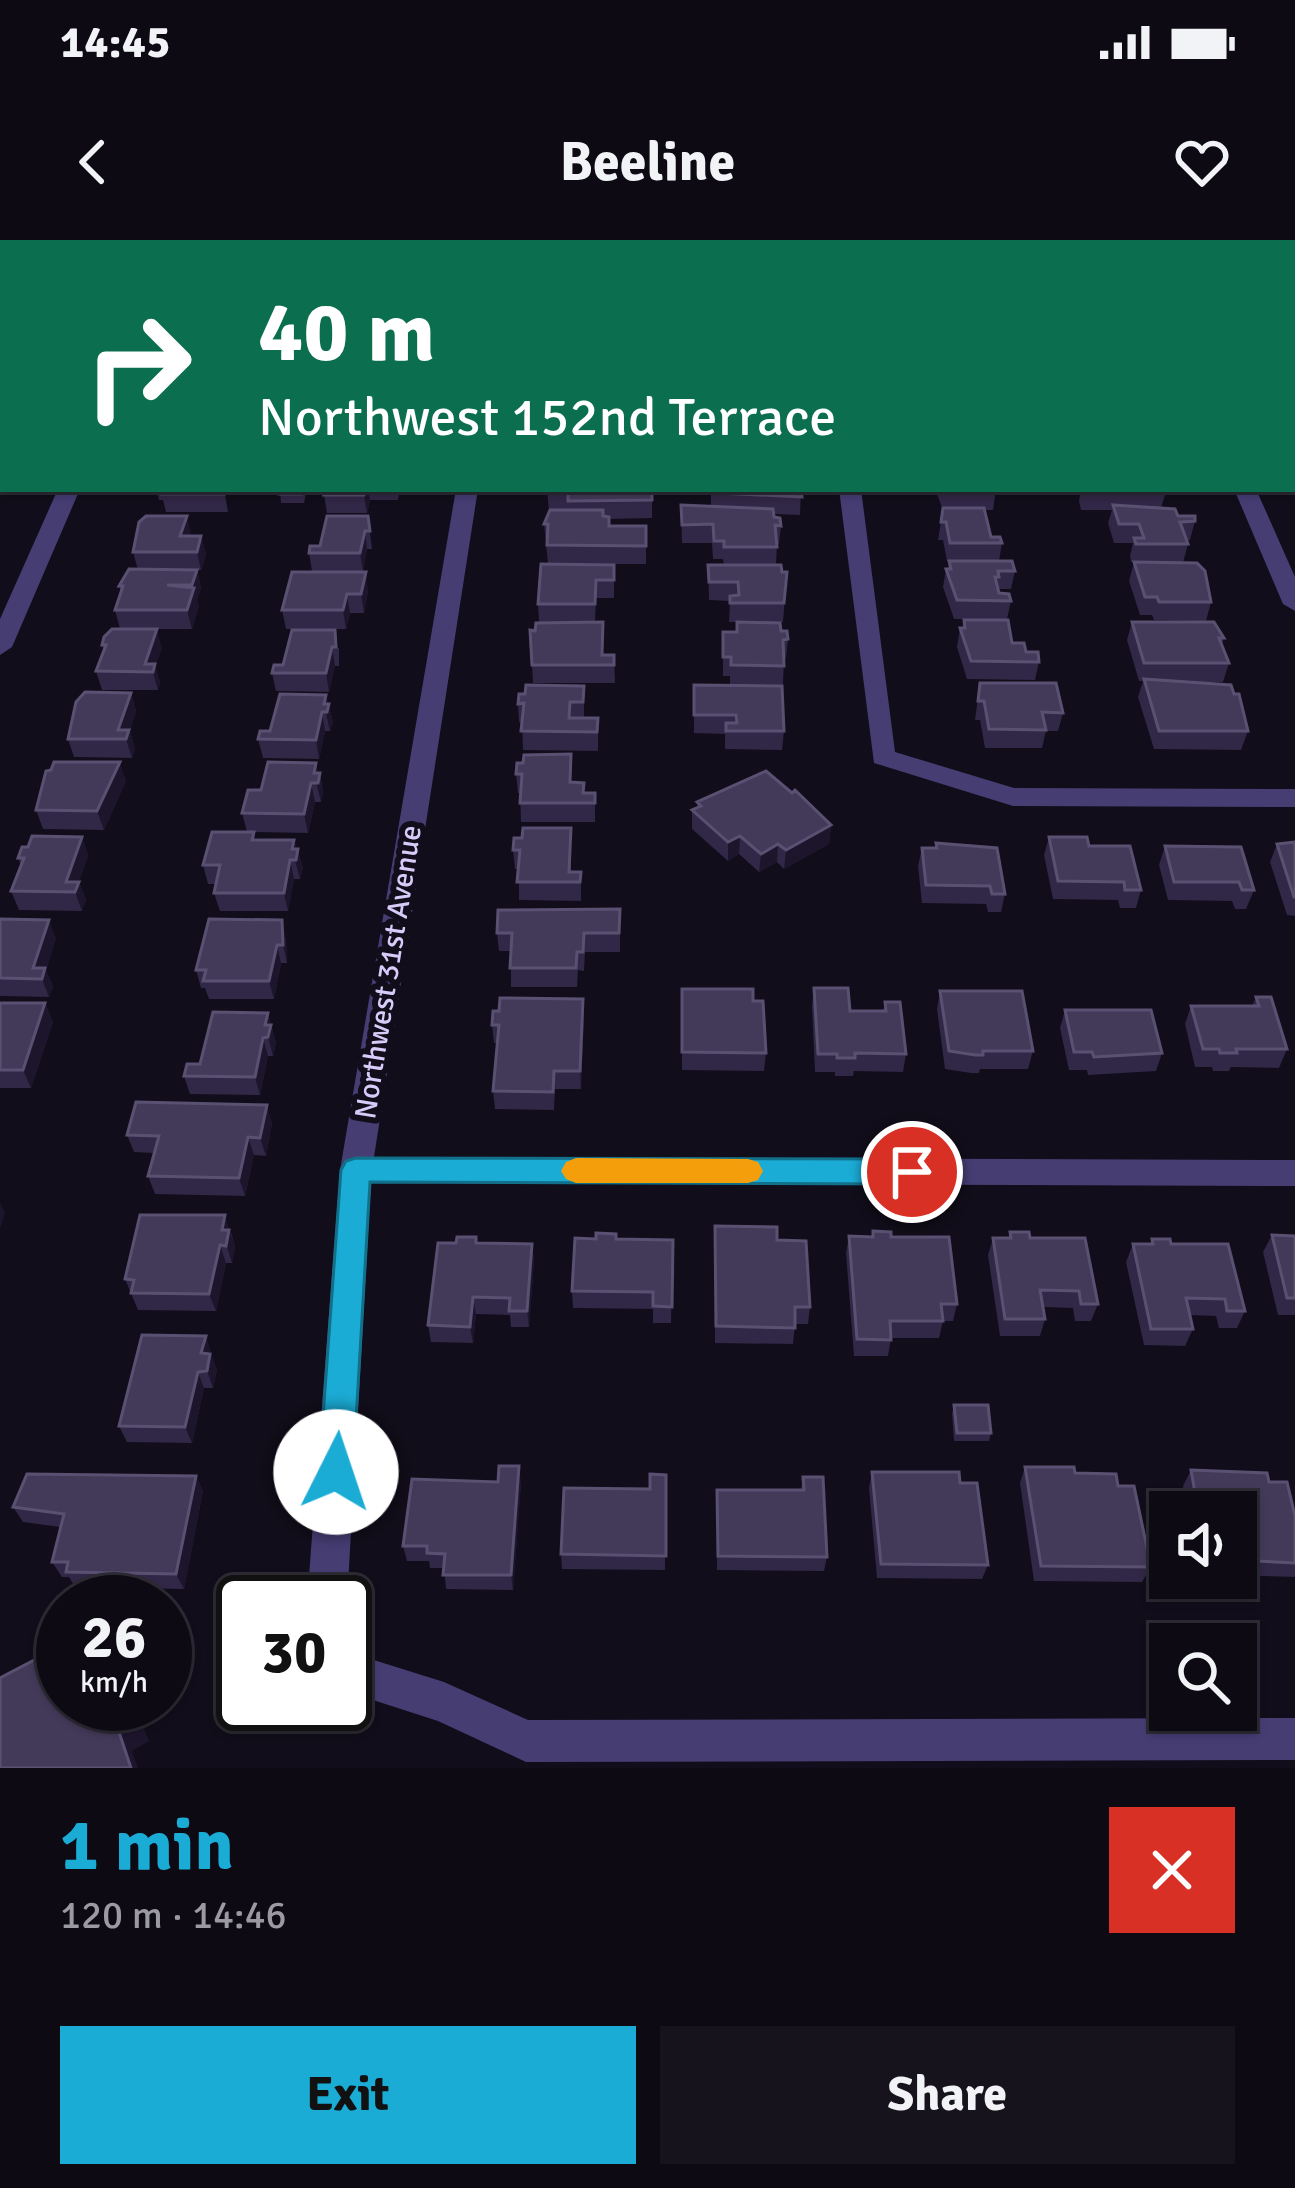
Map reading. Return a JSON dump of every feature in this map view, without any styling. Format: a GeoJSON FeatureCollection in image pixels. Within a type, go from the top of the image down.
{"type":"FeatureCollection","features":[{"type":"Feature","properties":{"kind":"street"},"geometry":{"type":"LineString","coordinates":[[0,647],[68,492]]}},
{"type":"Feature","properties":{"kind":"street","name":"Northwest 31st Avenue"},"geometry":{"type":"LineString","coordinates":[[329,1575],[356,1170],[466,492]]}},
{"type":"Feature","properties":{"kind":"street"},"geometry":{"type":"LineString","coordinates":[[850,492],[883,757],[1013,797],[1295,798]]}},
{"type":"Feature","properties":{"kind":"street"},"geometry":{"type":"LineString","coordinates":[[1246,492],[1295,604]]}},
{"type":"Feature","properties":{"kind":"street"},"geometry":{"type":"LineString","coordinates":[[356,1170],[1295,1173]]}},
{"type":"Feature","properties":{"kind":"street"},"geometry":{"type":"LineString","coordinates":[[372,1679],[444,1702],[526,1755],[1295,1739]]}},
{"type":"Feature","properties":{"kind":"building"},"geometry":{"type":"Polygon","coordinates":[[[163,492],[224,492],[224,494],[163,492]]]}},
{"type":"Feature","properties":{"kind":"building"},"geometry":{"type":"Polygon","coordinates":[[[325,492],[365,492],[364,495],[325,492]]]}},
{"type":"Feature","properties":{"kind":"building"},"geometry":{"type":"Polygon","coordinates":[[[652,492],[652,500],[568,501],[568,493],[547,493],[652,492]]]}},
{"type":"Feature","properties":{"kind":"building"},"geometry":{"type":"Polygon","coordinates":[[[801,492],[802,497],[718,493],[801,492]]]}},
{"type":"Feature","properties":{"kind":"building"},"geometry":{"type":"Polygon","coordinates":[[[681,505],[773,509],[781,526],[775,525],[777,547],[724,547],[724,541],[714,541],[713,524],[682,525],[681,505]]]}},
{"type":"Feature","properties":{"kind":"building"},"geometry":{"type":"Polygon","coordinates":[[[1113,505],[1175,509],[1178,516],[1195,516],[1195,521],[1180,522],[1188,544],[1136,544],[1134,538],[1144,538],[1139,524],[1119,524],[1113,505]]]}},
{"type":"Feature","properties":{"kind":"building"},"geometry":{"type":"Polygon","coordinates":[[[943,508],[984,508],[991,537],[1000,537],[1002,543],[950,543],[946,522],[941,522],[943,508]]]}},
{"type":"Feature","properties":{"kind":"building"},"geometry":{"type":"Polygon","coordinates":[[[550,510],[603,510],[609,526],[646,526],[646,546],[547,545],[548,524],[544,524],[550,510]]]}},
{"type":"Feature","properties":{"kind":"building"},"geometry":{"type":"Polygon","coordinates":[[[146,516],[187,516],[180,536],[201,536],[197,552],[133,552],[139,522],[146,516]]]}},
{"type":"Feature","properties":{"kind":"building"},"geometry":{"type":"Polygon","coordinates":[[[327,516],[368,516],[370,531],[365,531],[360,553],[309,553],[310,546],[320,546],[327,516]]]}},
{"type":"Feature","properties":{"kind":"building"},"geometry":{"type":"Polygon","coordinates":[[[949,561],[1012,561],[1015,571],[998,571],[995,577],[999,593],[1009,594],[1011,601],[957,600],[946,569],[951,569],[949,561]]]}},
{"type":"Feature","properties":{"kind":"building"},"geometry":{"type":"Polygon","coordinates":[[[1134,562],[1197,563],[1205,571],[1211,602],[1159,602],[1157,597],[1145,597],[1134,562]]]}},
{"type":"Feature","properties":{"kind":"building"},"geometry":{"type":"Polygon","coordinates":[[[541,564],[614,565],[614,580],[596,580],[595,604],[538,604],[541,564]]]}},
{"type":"Feature","properties":{"kind":"building"},"geometry":{"type":"Polygon","coordinates":[[[708,565],[781,565],[782,572],[787,572],[784,603],[730,603],[730,596],[739,595],[738,582],[709,582],[708,565]]]}},
{"type":"Feature","properties":{"kind":"building"},"geometry":{"type":"Polygon","coordinates":[[[129,569],[197,570],[192,585],[167,585],[194,588],[187,610],[115,610],[123,586],[119,586],[129,569]]]}},
{"type":"Feature","properties":{"kind":"building"},"geometry":{"type":"Polygon","coordinates":[[[292,572],[366,572],[361,594],[347,594],[343,610],[282,610],[292,572]]]}},
{"type":"Feature","properties":{"kind":"building"},"geometry":{"type":"Polygon","coordinates":[[[964,620],[1008,620],[1012,643],[1024,643],[1026,652],[1038,652],[1039,662],[971,661],[960,628],[965,628],[964,620]]]}},
{"type":"Feature","properties":{"kind":"building"},"geometry":{"type":"Polygon","coordinates":[[[603,622],[602,655],[614,655],[614,665],[532,665],[530,630],[535,631],[536,623],[603,622]]]}},
{"type":"Feature","properties":{"kind":"building"},"geometry":{"type":"Polygon","coordinates":[[[737,622],[780,623],[788,639],[783,640],[784,666],[731,665],[731,657],[723,657],[723,632],[737,632],[737,622]]]}},
{"type":"Feature","properties":{"kind":"building"},"geometry":{"type":"Polygon","coordinates":[[[1132,622],[1214,622],[1224,638],[1219,638],[1229,663],[1144,663],[1132,622]]]}},
{"type":"Feature","properties":{"kind":"building"},"geometry":{"type":"Polygon","coordinates":[[[112,629],[157,629],[145,664],[155,664],[153,672],[96,671],[106,645],[102,645],[104,637],[112,629]]]}},
{"type":"Feature","properties":{"kind":"building"},"geometry":{"type":"Polygon","coordinates":[[[292,630],[335,630],[336,647],[332,647],[326,673],[272,673],[274,665],[283,665],[292,630]]]}},
{"type":"Feature","properties":{"kind":"building"},"geometry":{"type":"Polygon","coordinates":[[[1144,679],[1231,685],[1234,694],[1239,694],[1248,731],[1159,731],[1144,679]]]}},
{"type":"Feature","properties":{"kind":"building"},"geometry":{"type":"Polygon","coordinates":[[[980,683],[1056,683],[1063,713],[1042,712],[1046,730],[989,729],[984,701],[978,701],[980,683]]]}},
{"type":"Feature","properties":{"kind":"building"},"geometry":{"type":"Polygon","coordinates":[[[526,685],[584,686],[583,702],[570,702],[569,718],[598,718],[597,732],[521,731],[524,703],[518,704],[519,694],[525,694],[526,685]]]}},
{"type":"Feature","properties":{"kind":"building"},"geometry":{"type":"Polygon","coordinates":[[[694,685],[782,686],[784,731],[726,731],[726,723],[737,723],[736,715],[694,715],[694,685]]]}},
{"type":"Feature","properties":{"kind":"building"},"geometry":{"type":"Polygon","coordinates":[[[85,692],[131,693],[118,730],[129,730],[126,739],[68,739],[76,702],[85,692]]]}},
{"type":"Feature","properties":{"kind":"building"},"geometry":{"type":"Polygon","coordinates":[[[280,694],[326,695],[324,704],[329,704],[327,712],[322,712],[316,740],[258,739],[260,731],[270,731],[280,694]]]}},
{"type":"Feature","properties":{"kind":"building"},"geometry":{"type":"Polygon","coordinates":[[[571,754],[570,782],[584,783],[583,793],[595,793],[595,803],[520,803],[522,774],[516,774],[524,755],[571,754]]]}},
{"type":"Feature","properties":{"kind":"building"},"geometry":{"type":"Polygon","coordinates":[[[54,762],[120,762],[97,811],[36,810],[46,771],[54,762]]]}},
{"type":"Feature","properties":{"kind":"building"},"geometry":{"type":"Polygon","coordinates":[[[268,762],[316,763],[318,783],[311,783],[304,814],[242,813],[248,790],[261,790],[268,762]]]}},
{"type":"Feature","properties":{"kind":"building"},"geometry":{"type":"Polygon","coordinates":[[[766,771],[792,793],[795,790],[831,825],[786,850],[778,844],[761,854],[740,836],[728,842],[692,810],[701,806],[697,802],[766,771]]]}},
{"type":"Feature","properties":{"kind":"building"},"geometry":{"type":"Polygon","coordinates":[[[523,828],[571,828],[569,872],[581,872],[580,882],[517,882],[520,850],[513,850],[514,838],[522,838],[523,828]]]}},
{"type":"Feature","properties":{"kind":"building"},"geometry":{"type":"Polygon","coordinates":[[[212,832],[254,832],[252,840],[294,840],[296,860],[290,860],[284,893],[214,893],[220,865],[203,865],[212,832]]]}},
{"type":"Feature","properties":{"kind":"building"},"geometry":{"type":"Polygon","coordinates":[[[32,836],[82,837],[66,882],[79,882],[75,892],[11,891],[24,858],[18,858],[22,847],[28,847],[32,836]]]}},
{"type":"Feature","properties":{"kind":"building"},"geometry":{"type":"Polygon","coordinates":[[[1049,837],[1087,837],[1089,846],[1130,846],[1141,890],[1125,890],[1124,882],[1058,881],[1049,837]]]}},
{"type":"Feature","properties":{"kind":"building"},"geometry":{"type":"Polygon","coordinates":[[[1295,842],[1295,897],[1294,897],[1277,844],[1295,842]]]}},
{"type":"Feature","properties":{"kind":"building"},"geometry":{"type":"Polygon","coordinates":[[[936,843],[997,848],[1005,894],[992,894],[990,886],[926,885],[922,848],[937,848],[936,843]]]}},
{"type":"Feature","properties":{"kind":"building"},"geometry":{"type":"Polygon","coordinates":[[[1165,846],[1241,847],[1254,890],[1242,890],[1239,882],[1174,882],[1165,846]]]}},
{"type":"Feature","properties":{"kind":"building"},"geometry":{"type":"Polygon","coordinates":[[[620,909],[619,933],[584,933],[576,968],[510,968],[512,933],[497,933],[498,910],[620,909]]]}},
{"type":"Feature","properties":{"kind":"building"},"geometry":{"type":"Polygon","coordinates":[[[0,919],[49,920],[33,968],[45,968],[42,979],[0,978],[0,919]]]}},
{"type":"Feature","properties":{"kind":"building"},"geometry":{"type":"Polygon","coordinates":[[[209,919],[282,920],[283,945],[277,945],[269,981],[203,981],[206,970],[196,970],[209,919]]]}},
{"type":"Feature","properties":{"kind":"building"},"geometry":{"type":"Polygon","coordinates":[[[814,988],[848,988],[850,1011],[886,1011],[885,1002],[900,1002],[906,1054],[855,1053],[855,1058],[837,1058],[837,1054],[818,1054],[814,988]]]}},
{"type":"Feature","properties":{"kind":"building"},"geometry":{"type":"Polygon","coordinates":[[[682,989],[753,989],[753,1001],[763,1001],[766,1053],[682,1052],[682,989]]]}},
{"type":"Feature","properties":{"kind":"building"},"geometry":{"type":"Polygon","coordinates":[[[940,991],[1022,991],[1033,1051],[975,1055],[949,1051],[940,991]]]}},
{"type":"Feature","properties":{"kind":"building"},"geometry":{"type":"Polygon","coordinates":[[[1256,997],[1271,997],[1287,1049],[1220,1053],[1219,1049],[1203,1049],[1191,1006],[1259,1006],[1256,997]]]}},
{"type":"Feature","properties":{"kind":"building"},"geometry":{"type":"Polygon","coordinates":[[[500,998],[583,999],[580,1071],[554,1071],[553,1092],[493,1091],[499,1025],[492,1025],[493,1011],[499,1011],[500,998]]]}},
{"type":"Feature","properties":{"kind":"building"},"geometry":{"type":"Polygon","coordinates":[[[0,1003],[45,1003],[23,1070],[0,1070],[0,1003]]]}},
{"type":"Feature","properties":{"kind":"building"},"geometry":{"type":"Polygon","coordinates":[[[1065,1010],[1151,1010],[1162,1053],[1094,1057],[1092,1052],[1074,1052],[1065,1010]]]}},
{"type":"Feature","properties":{"kind":"building"},"geometry":{"type":"Polygon","coordinates":[[[213,1012],[268,1013],[265,1025],[271,1025],[268,1037],[263,1038],[255,1077],[184,1076],[187,1064],[200,1064],[213,1012]]]}},
{"type":"Feature","properties":{"kind":"building"},"geometry":{"type":"Polygon","coordinates":[[[136,1102],[267,1105],[260,1138],[248,1137],[239,1178],[148,1176],[159,1136],[127,1135],[136,1102]]]}},
{"type":"Feature","properties":{"kind":"building"},"geometry":{"type":"Polygon","coordinates":[[[140,1215],[225,1215],[226,1246],[220,1245],[209,1294],[131,1293],[134,1280],[125,1279],[140,1215]]]}},
{"type":"Feature","properties":{"kind":"building"},"geometry":{"type":"Polygon","coordinates":[[[715,1226],[777,1227],[777,1240],[806,1241],[810,1307],[795,1307],[795,1328],[716,1326],[715,1226]]]}},
{"type":"Feature","properties":{"kind":"building"},"geometry":{"type":"Polygon","coordinates":[[[873,1231],[891,1232],[891,1237],[949,1237],[957,1304],[941,1304],[943,1321],[890,1321],[891,1340],[857,1339],[849,1236],[873,1237],[873,1231]]]}},
{"type":"Feature","properties":{"kind":"building"},"geometry":{"type":"Polygon","coordinates":[[[1010,1232],[1029,1232],[1030,1238],[1085,1238],[1098,1304],[1081,1304],[1079,1291],[1040,1290],[1045,1319],[1005,1319],[993,1238],[1011,1238],[1010,1232]]]}},
{"type":"Feature","properties":{"kind":"building"},"geometry":{"type":"Polygon","coordinates":[[[596,1233],[616,1234],[616,1239],[673,1240],[672,1307],[653,1306],[653,1292],[572,1291],[575,1238],[596,1239],[596,1233]]]}},
{"type":"Feature","properties":{"kind":"building"},"geometry":{"type":"Polygon","coordinates":[[[1272,1235],[1295,1236],[1295,1298],[1287,1298],[1272,1235]]]}},
{"type":"Feature","properties":{"kind":"building"},"geometry":{"type":"Polygon","coordinates":[[[457,1237],[476,1237],[476,1243],[532,1244],[527,1311],[509,1311],[510,1298],[473,1297],[470,1327],[428,1325],[438,1243],[456,1243],[457,1237]]]}},
{"type":"Feature","properties":{"kind":"building"},"geometry":{"type":"Polygon","coordinates":[[[1152,1239],[1170,1239],[1171,1244],[1228,1244],[1245,1311],[1227,1311],[1225,1299],[1186,1298],[1193,1329],[1151,1329],[1133,1244],[1153,1244],[1152,1239]]]}},
{"type":"Feature","properties":{"kind":"building"},"geometry":{"type":"Polygon","coordinates":[[[142,1335],[206,1336],[201,1353],[210,1354],[207,1371],[198,1372],[185,1427],[119,1426],[142,1335]]]}},
{"type":"Feature","properties":{"kind":"building"},"geometry":{"type":"Polygon","coordinates":[[[954,1405],[988,1405],[991,1433],[957,1433],[954,1405]]]}},
{"type":"Feature","properties":{"kind":"building"},"geometry":{"type":"Polygon","coordinates":[[[499,1466],[519,1466],[511,1575],[443,1575],[445,1554],[427,1553],[427,1546],[403,1546],[412,1479],[498,1482],[499,1466]]]}},
{"type":"Feature","properties":{"kind":"building"},"geometry":{"type":"Polygon","coordinates":[[[1025,1467],[1074,1467],[1075,1473],[1116,1474],[1118,1486],[1134,1486],[1149,1567],[1041,1566],[1025,1467]]]}},
{"type":"Feature","properties":{"kind":"building"},"geometry":{"type":"Polygon","coordinates":[[[1191,1470],[1267,1473],[1269,1482],[1287,1482],[1295,1516],[1295,1563],[1257,1561],[1257,1491],[1195,1491],[1191,1470]]]}},
{"type":"Feature","properties":{"kind":"building"},"geometry":{"type":"Polygon","coordinates":[[[872,1472],[959,1472],[960,1483],[977,1483],[988,1565],[881,1564],[872,1472]]]}},
{"type":"Feature","properties":{"kind":"building"},"geometry":{"type":"Polygon","coordinates":[[[27,1474],[196,1476],[176,1574],[66,1572],[68,1562],[52,1562],[64,1514],[13,1507],[27,1474]]]}},
{"type":"Feature","properties":{"kind":"building"},"geometry":{"type":"Polygon","coordinates":[[[650,1474],[666,1475],[666,1556],[561,1554],[564,1488],[650,1489],[650,1474]]]}},
{"type":"Feature","properties":{"kind":"building"},"geometry":{"type":"Polygon","coordinates":[[[803,1477],[823,1477],[827,1557],[718,1556],[717,1490],[804,1490],[803,1477]]]}},
{"type":"Feature","properties":{"kind":"building"},"geometry":{"type":"Polygon","coordinates":[[[36,1659],[36,1731],[121,1731],[131,1768],[0,1768],[0,1678],[36,1659]]]}},
{"type":"Feature","properties":{"kind":"slow traffic"},"geometry":{"type":"LineString","coordinates":[[576,1171],[748,1171]]}},
{"type":"Feature","properties":{"kind":"route"},"geometry":{"type":"LineString","coordinates":[[336,1472],[356,1170],[912,1172]]}}]}
